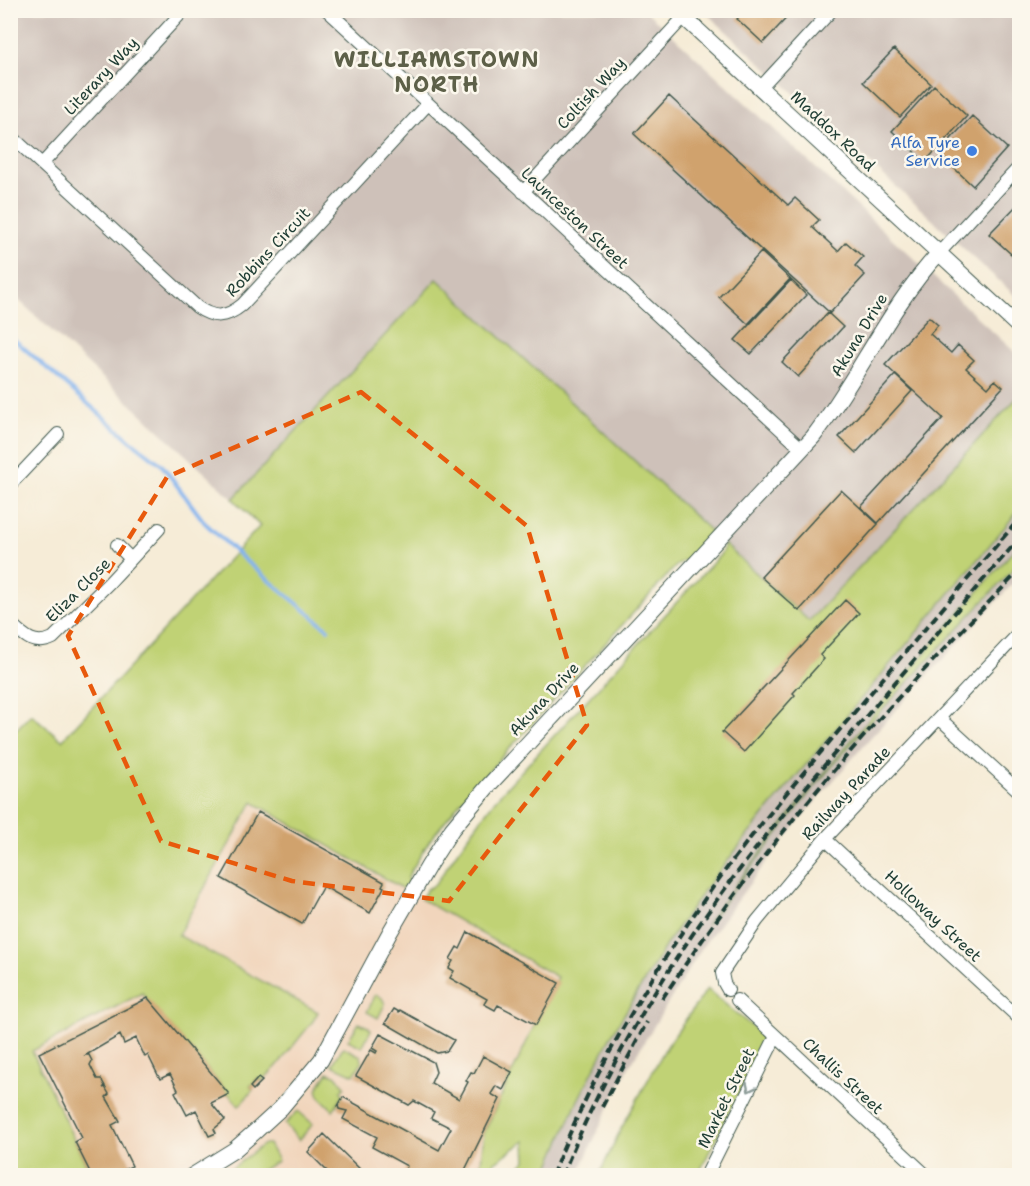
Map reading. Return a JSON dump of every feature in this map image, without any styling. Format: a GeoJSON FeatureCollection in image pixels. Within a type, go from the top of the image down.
{"type":"FeatureCollection","features":[{"type":"Feature","properties":{"kind":"street","name":"Literary Way"},"geometry":{"type":"LineString","coordinates":[[42,164],[184,10]]}},
{"type":"Feature","properties":{"kind":"street","name":"Launceston Street"},"geometry":{"type":"LineString","coordinates":[[327,10],[802,449]]}},
{"type":"Feature","properties":{"kind":"street"},"geometry":{"type":"LineString","coordinates":[[760,88],[832,10]]}},
{"type":"Feature","properties":{"kind":"street","name":"Maddox Road"},"geometry":{"type":"LineString","coordinates":[[680,14],[1020,328]]}},
{"type":"Feature","properties":{"kind":"street","name":"Coltish Way"},"geometry":{"type":"LineString","coordinates":[[523,192],[680,14]]}},
{"type":"Feature","properties":{"kind":"street","name":"Robbins Circuit"},"geometry":{"type":"LineString","coordinates":[[10,135],[197,307],[208,314],[220,317],[232,313],[242,305],[428,104]]}},
{"type":"Feature","properties":{"kind":"street"},"geometry":{"type":"LineString","coordinates":[[939,253],[1020,166]]}},
{"type":"Feature","properties":{"kind":"street","name":"Akuna Drive"},"geometry":{"type":"LineString","coordinates":[[192,1176],[234,1150],[281,1108],[322,1059],[390,932],[452,829],[489,785],[802,449],[836,406],[909,289],[939,253]]}},
{"type":"Feature","properties":{"kind":"street"},"geometry":{"type":"LineString","coordinates":[[12,482],[58,434]]}},
{"type":"Feature","properties":{"kind":"street","name":"Eliza Close"},"geometry":{"type":"LineString","coordinates":[[10,623],[30,640],[41,642],[53,638],[159,529]]}},
{"type":"Feature","properties":{"kind":"street"},"geometry":{"type":"LineString","coordinates":[[117,545],[131,559]]}},
{"type":"Feature","properties":{"kind":"street","name":"Railway Parade"},"geometry":{"type":"LineString","coordinates":[[733,995],[724,983],[722,973],[756,921],[825,839],[1020,632]]}},
{"type":"Feature","properties":{"kind":"street"},"geometry":{"type":"LineString","coordinates":[[939,718],[1020,792]]}},
{"type":"Feature","properties":{"kind":"street","name":"Holloway Street"},"geometry":{"type":"LineString","coordinates":[[825,839],[1020,1018]]}},
{"type":"Feature","properties":{"kind":"street","name":"Challis Street"},"geometry":{"type":"LineString","coordinates":[[733,995],[927,1176]]}},
{"type":"Feature","properties":{"kind":"street","name":"Market Street"},"geometry":{"type":"LineString","coordinates":[[706,1176],[776,1035]]}},
{"type":"Feature","properties":{"kind":"highlighted area"},"geometry":{"type":"Polygon","coordinates":[[[361,392],[527,526],[587,725],[449,901],[292,881],[161,841],[68,636],[167,477],[361,392]]]}},
{"type":"Feature","properties":{"kind":"shaded area"},"geometry":{"type":"Polygon","coordinates":[[[10,11],[646,11],[1019,356],[1019,396],[809,621],[437,279],[233,499],[11,293],[10,11]]]}},
{"type":"Feature","properties":{"kind":"shaded area"},"geometry":{"type":"Polygon","coordinates":[[[704,11],[1019,11],[1019,299],[704,11]]]}},
{"type":"Feature","properties":{"kind":"shaded area"},"geometry":{"type":"Polygon","coordinates":[[[1019,510],[1019,544],[823,774],[731,892],[863,730],[1019,563],[1019,577],[871,737],[820,796],[769,858],[703,946],[630,1065],[578,1175],[546,1176],[576,1104],[611,1036],[669,940],[705,889],[763,816],[1019,510]]]}},
{"type":"Feature","properties":{"kind":"shaded area"},"geometry":{"type":"Polygon","coordinates":[[[253,801],[558,977],[484,1133],[482,1175],[91,1175],[32,1051],[142,992],[238,1105],[253,1091],[250,1087],[258,1078],[262,1081],[277,1066],[318,1012],[178,935],[253,801]]]}},
{"type":"Feature","properties":{"kind":"green space"},"geometry":{"type":"Polygon","coordinates":[[[437,279],[714,534],[690,560],[683,561],[676,566],[458,805],[430,840],[408,877],[409,884],[405,890],[253,802],[178,935],[318,1012],[313,1021],[277,1066],[262,1081],[258,1078],[250,1086],[253,1090],[239,1106],[142,993],[32,1051],[91,1175],[11,1175],[10,736],[31,714],[62,740],[260,526],[233,499],[437,279]]]}},
{"type":"Feature","properties":{"kind":"green space"},"geometry":{"type":"Polygon","coordinates":[[[1019,396],[1019,510],[763,816],[705,889],[669,940],[611,1036],[576,1104],[546,1175],[510,1175],[526,1161],[525,1141],[495,1162],[486,1175],[482,1175],[484,1133],[557,977],[421,899],[427,889],[435,885],[495,800],[720,555],[724,547],[723,543],[809,621],[1019,396]]]}},
{"type":"Feature","properties":{"kind":"green space"},"geometry":{"type":"Polygon","coordinates":[[[1019,544],[1019,563],[863,730],[811,791],[706,925],[819,779],[1019,544]]]}},
{"type":"Feature","properties":{"kind":"green space"},"geometry":{"type":"Polygon","coordinates":[[[707,989],[766,1038],[698,1175],[599,1175],[621,1129],[664,1051],[707,989]]]}},
{"type":"Feature","properties":{"kind":"green space"},"geometry":{"type":"Polygon","coordinates":[[[376,994],[385,1004],[378,1018],[367,1012],[376,994]]]}},
{"type":"Feature","properties":{"kind":"green space"},"geometry":{"type":"Polygon","coordinates":[[[359,1023],[371,1030],[362,1047],[348,1040],[359,1023]]]}},
{"type":"Feature","properties":{"kind":"green space"},"geometry":{"type":"Polygon","coordinates":[[[343,1047],[361,1056],[362,1061],[354,1075],[332,1065],[343,1047]]]}},
{"type":"Feature","properties":{"kind":"green space"},"geometry":{"type":"Polygon","coordinates":[[[328,1072],[335,1075],[345,1086],[341,1091],[343,1095],[333,1110],[319,1096],[317,1089],[328,1072]]]}},
{"type":"Feature","properties":{"kind":"green space"},"geometry":{"type":"Polygon","coordinates":[[[298,1111],[313,1124],[299,1140],[285,1124],[298,1111]]]}},
{"type":"Feature","properties":{"kind":"green space"},"geometry":{"type":"Polygon","coordinates":[[[264,1144],[269,1144],[278,1161],[253,1175],[223,1175],[264,1144]]]}},
{"type":"Feature","properties":{"kind":"building"},"geometry":{"type":"Polygon","coordinates":[[[745,10],[794,10],[763,43],[737,19],[745,10]]]}},
{"type":"Feature","properties":{"kind":"building"},"geometry":{"type":"Polygon","coordinates":[[[894,49],[931,84],[900,117],[863,82],[894,49]]]}},
{"type":"Feature","properties":{"kind":"building"},"geometry":{"type":"Polygon","coordinates":[[[934,85],[967,116],[925,162],[892,131],[934,85]]]}},
{"type":"Feature","properties":{"kind":"building"},"geometry":{"type":"Polygon","coordinates":[[[669,96],[788,205],[795,198],[819,220],[812,227],[838,251],[846,242],[863,257],[855,266],[865,275],[830,313],[634,134],[669,96]]]}},
{"type":"Feature","properties":{"kind":"building","name":"Alfa Tyre Service"},"geometry":{"type":"Polygon","coordinates":[[[972,116],[1007,148],[973,186],[938,153],[972,116]]]}},
{"type":"Feature","properties":{"kind":"building"},"geometry":{"type":"Polygon","coordinates":[[[1020,202],[1020,262],[989,234],[1020,202]]]}},
{"type":"Feature","properties":{"kind":"building"},"geometry":{"type":"Polygon","coordinates":[[[761,252],[790,279],[748,324],[719,297],[761,252]]]}},
{"type":"Feature","properties":{"kind":"building"},"geometry":{"type":"Polygon","coordinates":[[[791,280],[806,295],[751,354],[735,340],[791,280]]]}},
{"type":"Feature","properties":{"kind":"building"},"geometry":{"type":"Polygon","coordinates":[[[828,313],[843,327],[798,377],[782,362],[828,313]]]}},
{"type":"Feature","properties":{"kind":"building"},"geometry":{"type":"Polygon","coordinates":[[[929,317],[938,325],[930,334],[951,353],[958,345],[974,360],[966,368],[988,388],[995,380],[1003,387],[878,523],[861,507],[943,418],[885,365],[929,317]]]}},
{"type":"Feature","properties":{"kind":"building"},"geometry":{"type":"Polygon","coordinates":[[[895,375],[912,391],[856,453],[839,437],[895,375]]]}},
{"type":"Feature","properties":{"kind":"building"},"geometry":{"type":"Polygon","coordinates":[[[841,490],[878,524],[799,611],[761,577],[841,490]]]}},
{"type":"Feature","properties":{"kind":"building"},"geometry":{"type":"Polygon","coordinates":[[[845,600],[859,613],[820,655],[824,659],[744,752],[722,732],[845,600]]]}},
{"type":"Feature","properties":{"kind":"building"},"geometry":{"type":"Polygon","coordinates":[[[258,812],[384,882],[382,886],[384,887],[370,913],[323,886],[302,924],[221,878],[258,812]]]}},
{"type":"Feature","properties":{"kind":"building"},"geometry":{"type":"Polygon","coordinates":[[[468,932],[559,983],[536,1025],[498,1005],[495,1010],[484,1004],[487,999],[450,978],[454,971],[449,968],[453,961],[450,959],[457,947],[460,949],[468,932]]]}},
{"type":"Feature","properties":{"kind":"building"},"geometry":{"type":"Polygon","coordinates":[[[148,998],[229,1094],[211,1103],[225,1120],[214,1129],[216,1133],[209,1136],[196,1110],[187,1115],[175,1092],[178,1090],[170,1074],[160,1079],[148,1055],[145,1057],[136,1038],[124,1044],[120,1035],[86,1055],[89,1055],[92,1061],[90,1065],[97,1079],[101,1079],[105,1086],[103,1088],[105,1087],[109,1094],[106,1097],[120,1121],[112,1125],[132,1166],[117,1173],[118,1176],[92,1176],[75,1142],[82,1138],[39,1053],[148,998]]]}},
{"type":"Feature","properties":{"kind":"building"},"geometry":{"type":"Polygon","coordinates":[[[394,1009],[399,1012],[400,1010],[454,1040],[447,1051],[437,1053],[385,1023],[394,1009]]]}},
{"type":"Feature","properties":{"kind":"building"},"geometry":{"type":"Polygon","coordinates":[[[380,1034],[433,1062],[436,1072],[431,1083],[459,1099],[471,1072],[474,1073],[483,1056],[512,1072],[503,1090],[496,1086],[491,1094],[500,1099],[462,1176],[402,1176],[407,1166],[372,1147],[377,1137],[343,1119],[347,1111],[339,1109],[338,1106],[343,1097],[439,1150],[451,1128],[431,1118],[434,1112],[414,1101],[409,1105],[356,1076],[371,1050],[376,1053],[377,1051],[372,1048],[380,1034]]]}},
{"type":"Feature","properties":{"kind":"building"},"geometry":{"type":"Polygon","coordinates":[[[258,1078],[262,1081],[253,1090],[250,1087],[258,1078]]]}},
{"type":"Feature","properties":{"kind":"building"},"geometry":{"type":"Polygon","coordinates":[[[324,1134],[367,1176],[332,1176],[308,1152],[324,1134]]]}},
{"type":"Feature","properties":{"kind":"waterway"},"geometry":{"type":"LineString","coordinates":[[10,336],[131,441],[161,464],[205,523],[247,562],[328,629]]}},
{"type":"Feature","properties":{"kind":"railway"},"geometry":{"type":"LineString","coordinates":[[552,1176],[606,1059],[649,984],[696,911],[754,833],[1020,518]]}},
{"type":"Feature","properties":{"kind":"railway"},"geometry":{"type":"LineString","coordinates":[[562,1176],[621,1051],[668,972],[719,896],[804,789],[1020,538]]}},
{"type":"Feature","properties":{"kind":"railway"},"geometry":{"type":"LineString","coordinates":[[662,999],[733,897],[810,799],[902,694],[1020,570]]}},
{"type":"Feature","properties":{"kind":"railway"},"geometry":{"type":"LineString","coordinates":[[602,1107],[647,1022]]}},
{"type":"Feature","properties":{"kind":"place","name":"Alfa Tyre Service"},"geometry":{"type":"Point","coordinates":[972,151]}},
{"type":"Feature","properties":{"kind":"district","name":"WILLIAMSTOWN NORTH"},"geometry":{"type":"Point","coordinates":[437,72]}}]}
